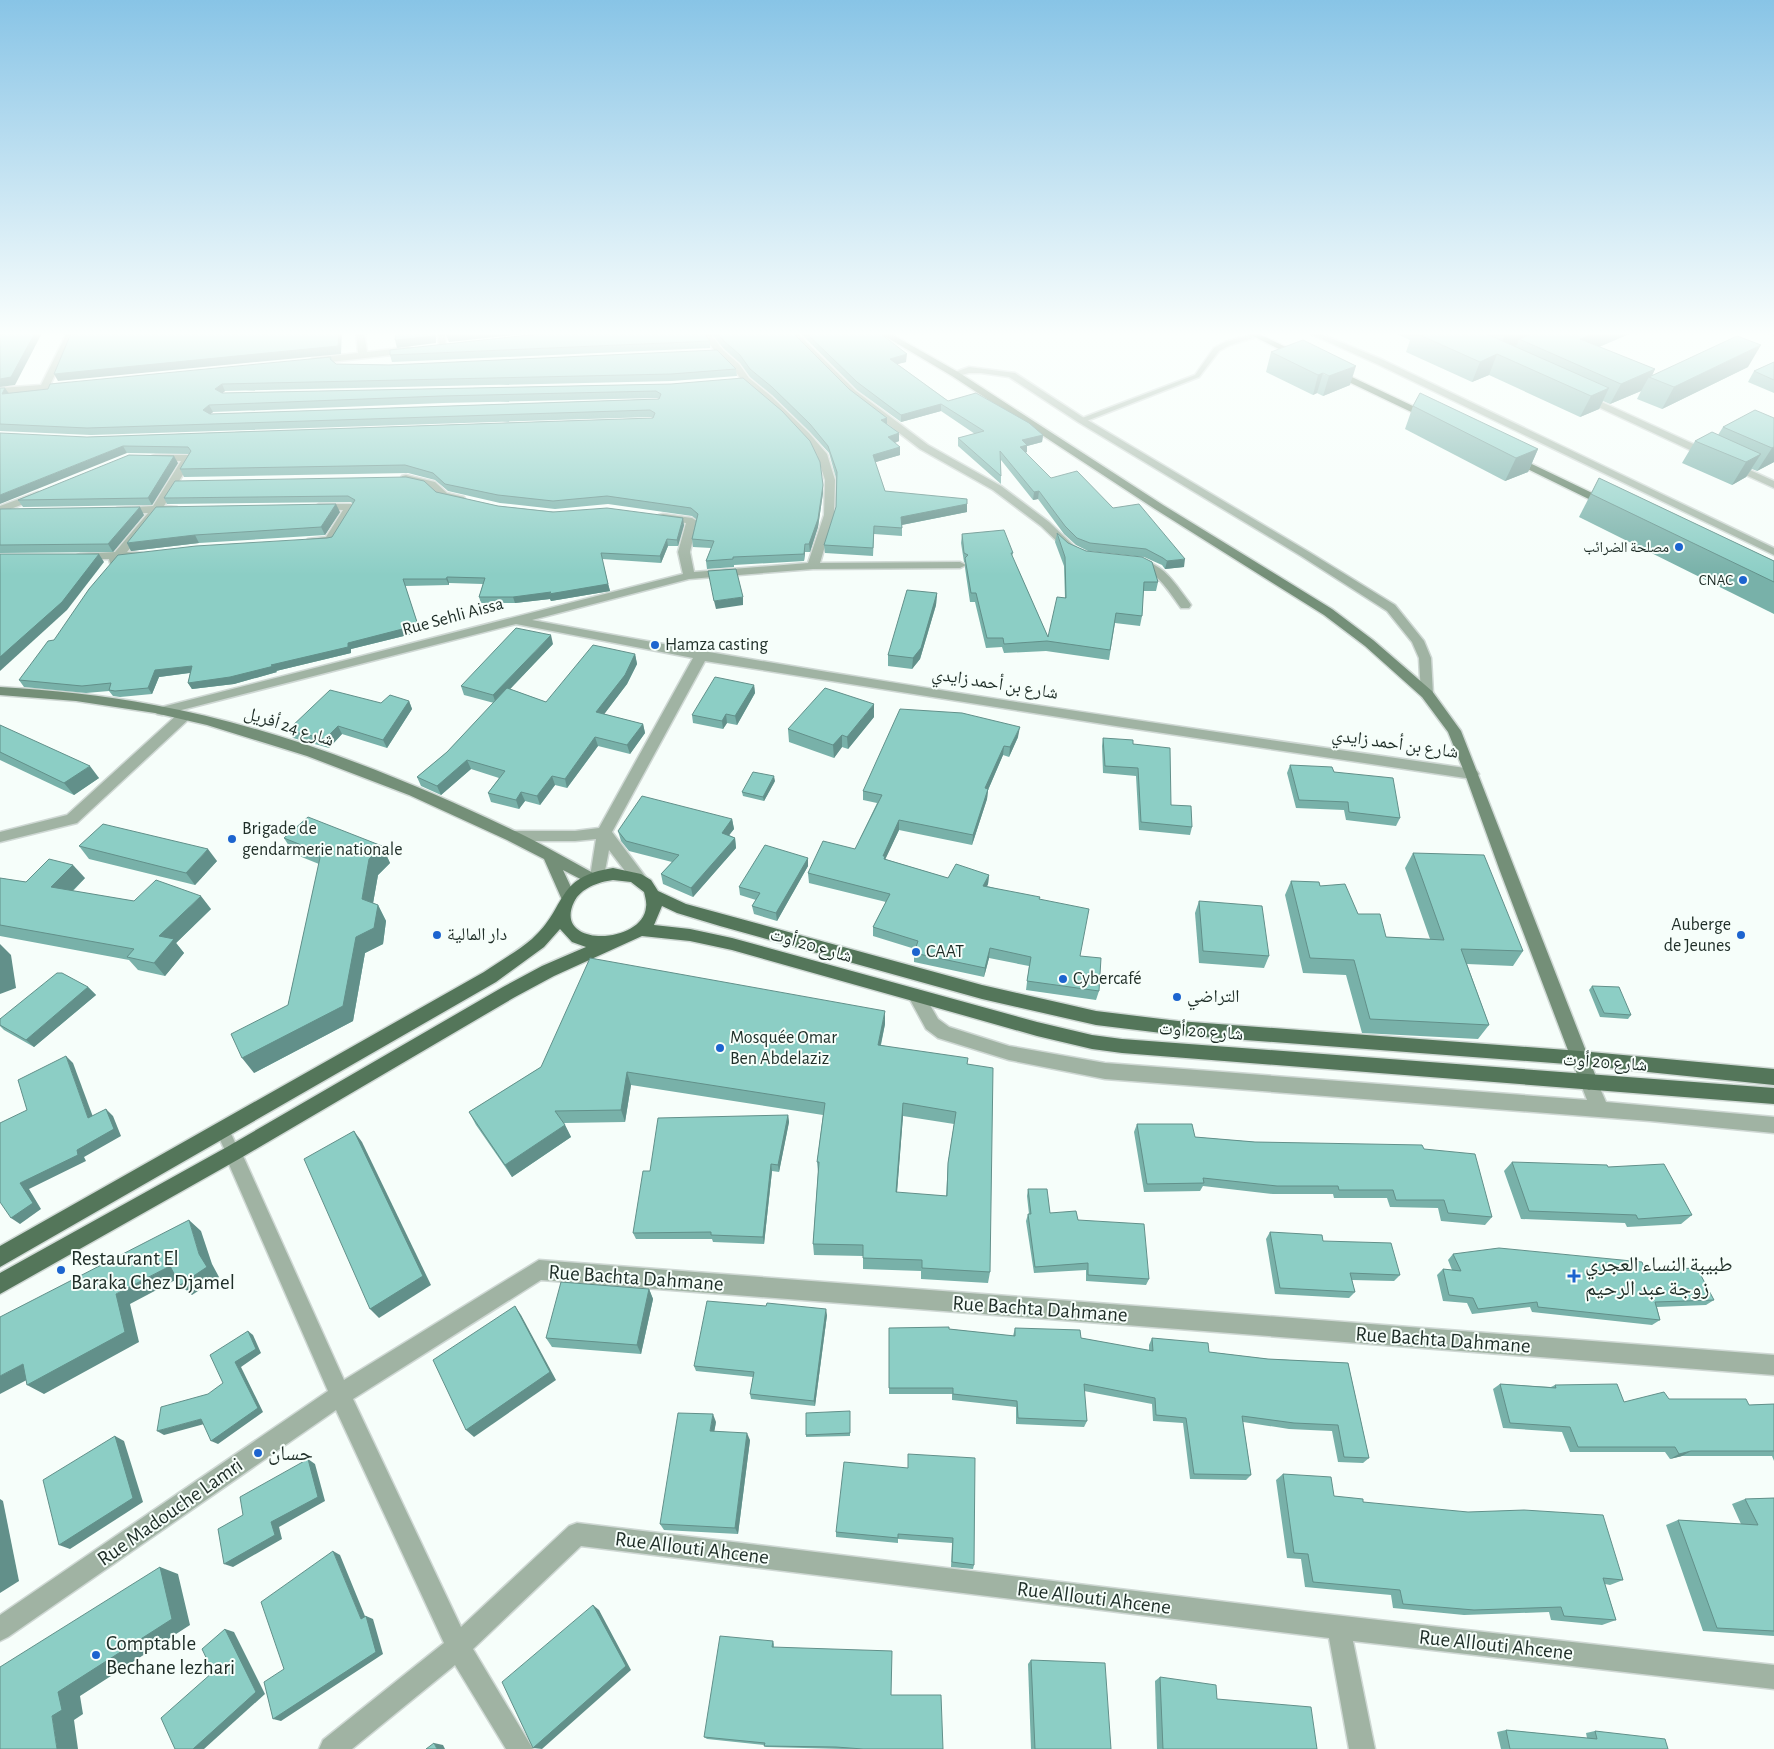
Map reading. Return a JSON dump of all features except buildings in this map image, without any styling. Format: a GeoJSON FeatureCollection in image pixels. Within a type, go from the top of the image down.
{"type":"FeatureCollection","features":[{"type":"Feature","properties":{"kind":"main road"},"geometry":{"type":"LineString","coordinates":[[1430,413],[1441,418]]}},
{"type":"Feature","properties":{"kind":"main road"},"geometry":{"type":"LineString","coordinates":[[1619,499],[1511,452],[1621,511]]}},
{"type":"Feature","properties":{"kind":"main road"},"geometry":{"type":"LineString","coordinates":[[0,1257],[490,977],[527,953],[543,938],[581,885],[595,878],[621,874],[640,880],[646,884],[653,895],[655,904],[652,913],[639,930],[626,938],[612,942],[548,971],[509,992],[233,1153],[0,1284]]}},
{"type":"Feature","properties":{"kind":"main road","name":"شارع 20 أوت"},"geometry":{"type":"LineString","coordinates":[[653,895],[682,910],[982,992],[1096,1018],[1178,1028],[1580,1058],[1774,1076]]}},
{"type":"Feature","properties":{"kind":"main road"},"geometry":{"type":"LineString","coordinates":[[566,906],[568,929],[577,937],[590,942],[612,942]]}},
{"type":"Feature","properties":{"kind":"main road","name":"شارع 20 أوت"},"geometry":{"type":"LineString","coordinates":[[639,930],[690,935],[732,944],[1037,1029],[1092,1042],[1122,1046],[1774,1096]]}},
{"type":"Feature","properties":{"kind":"street"},"geometry":{"type":"LineString","coordinates":[[784,413],[822,454],[830,480],[829,515],[812,566]]}},
{"type":"Feature","properties":{"kind":"street"},"geometry":{"type":"LineString","coordinates":[[879,413],[924,447],[997,488],[1045,524],[1071,549],[1078,553]]}},
{"type":"Feature","properties":{"kind":"street"},"geometry":{"type":"LineString","coordinates":[[1014,413],[1159,507],[1328,612],[1369,643],[1427,694],[1454,731],[1472,774],[1507,871],[1600,1110]]}},
{"type":"Feature","properties":{"kind":"street"},"geometry":{"type":"LineString","coordinates":[[1071,413],[1391,608],[1418,640],[1426,658],[1427,694]]}},
{"type":"Feature","properties":{"kind":"street"},"geometry":{"type":"LineString","coordinates":[[1485,413],[1774,552]]}},
{"type":"Feature","properties":{"kind":"street"},"geometry":{"type":"LineString","coordinates":[[1617,413],[1774,485]]}},
{"type":"Feature","properties":{"kind":"street"},"geometry":{"type":"LineString","coordinates":[[106,571],[157,509],[171,482],[190,454],[142,458]]}},
{"type":"Feature","properties":{"kind":"street"},"geometry":{"type":"LineString","coordinates":[[398,478],[408,478],[431,484],[443,495],[471,502]]}},
{"type":"Feature","properties":{"kind":"street"},"geometry":{"type":"LineString","coordinates":[[171,482],[191,482]]}},
{"type":"Feature","properties":{"kind":"street"},"geometry":{"type":"LineString","coordinates":[[0,511],[44,492]]}},
{"type":"Feature","properties":{"kind":"street"},"geometry":{"type":"LineString","coordinates":[[301,542],[329,540],[352,507],[303,507]]}},
{"type":"Feature","properties":{"kind":"street"},"geometry":{"type":"LineString","coordinates":[[108,510],[186,508]]}},
{"type":"Feature","properties":{"kind":"street"},"geometry":{"type":"LineString","coordinates":[[0,511],[29,512]]}},
{"type":"Feature","properties":{"kind":"street"},"geometry":{"type":"LineString","coordinates":[[655,516],[692,521],[684,552],[689,576]]}},
{"type":"Feature","properties":{"kind":"street"},"geometry":{"type":"LineString","coordinates":[[68,557],[118,557],[152,554]]}},
{"type":"Feature","properties":{"kind":"street"},"geometry":{"type":"LineString","coordinates":[[1125,559],[1144,562],[1157,569],[1185,605]]}},
{"type":"Feature","properties":{"kind":"street","name":"Rue Sehli Aissa"},"geometry":{"type":"LineString","coordinates":[[162,711],[689,576],[812,566],[960,565]]}},
{"type":"Feature","properties":{"kind":"street","name":"شارع بن أحمد زايدي"},"geometry":{"type":"LineString","coordinates":[[514,620],[701,656],[1116,722],[1472,774]]}},
{"type":"Feature","properties":{"kind":"street"},"geometry":{"type":"LineString","coordinates":[[595,878],[604,833],[701,656]]}},
{"type":"Feature","properties":{"kind":"street","name":"شارع 24 أفريل"},"geometry":{"type":"LineString","coordinates":[[0,691],[101,700],[162,711],[245,732],[311,753],[384,780],[514,836],[550,857],[595,878]]}},
{"type":"Feature","properties":{"kind":"street"},"geometry":{"type":"LineString","coordinates":[[0,837],[72,819],[184,716]]}},
{"type":"Feature","properties":{"kind":"street"},"geometry":{"type":"LineString","coordinates":[[514,836],[575,836],[604,833]]}},
{"type":"Feature","properties":{"kind":"street"},"geometry":{"type":"LineString","coordinates":[[604,833],[640,880]]}},
{"type":"Feature","properties":{"kind":"street"},"geometry":{"type":"LineString","coordinates":[[550,857],[566,906]]}},
{"type":"Feature","properties":{"kind":"street"},"geometry":{"type":"LineString","coordinates":[[916,996],[932,1024],[944,1033],[1008,1053],[1067,1065],[1142,1075],[1774,1125]]}},
{"type":"Feature","properties":{"kind":"street"},"geometry":{"type":"LineString","coordinates":[[233,1153],[340,1395],[458,1647],[520,1749]]}},
{"type":"Feature","properties":{"kind":"street","name":"Rue Bachta Dahmane"},"geometry":{"type":"LineString","coordinates":[[340,1395],[539,1270],[1774,1365]]}},
{"type":"Feature","properties":{"kind":"street","name":"Rue Madouche Lamri"},"geometry":{"type":"LineString","coordinates":[[0,1629],[340,1395]]}},
{"type":"Feature","properties":{"kind":"street","name":"Rue Allouti Ahcene"},"geometry":{"type":"LineString","coordinates":[[458,1647],[576,1534],[1339,1628],[1774,1677]]}},
{"type":"Feature","properties":{"kind":"street"},"geometry":{"type":"LineString","coordinates":[[1339,1628],[1362,1749]]}},
{"type":"Feature","properties":{"kind":"street"},"geometry":{"type":"LineString","coordinates":[[332,1749],[458,1647]]}},
{"type":"Feature","properties":{"kind":"lane"},"geometry":{"type":"LineString","coordinates":[[1082,420],[1101,413]]}},
{"type":"Feature","properties":{"kind":"lane"},"geometry":{"type":"LineString","coordinates":[[222,1129],[233,1153]]}},
{"type":"Feature","properties":{"kind":"place","name":"مصلحة الضرائب"},"geometry":{"type":"Point","coordinates":[1679,547]}},
{"type":"Feature","properties":{"kind":"place","name":"CNAC"},"geometry":{"type":"Point","coordinates":[1743,580]}},
{"type":"Feature","properties":{"kind":"place","name":"Hamza casting"},"geometry":{"type":"Point","coordinates":[655,645]}},
{"type":"Feature","properties":{"kind":"place","name":"Brigade de gendarmerie nationale"},"geometry":{"type":"Point","coordinates":[232,839]}},
{"type":"Feature","properties":{"kind":"place","name":"دار المالية"},"geometry":{"type":"Point","coordinates":[437,935]}},
{"type":"Feature","properties":{"kind":"place","name":"Auberge de Jeunes"},"geometry":{"type":"Point","coordinates":[1741,935]}},
{"type":"Feature","properties":{"kind":"place","name":"CAAT"},"geometry":{"type":"Point","coordinates":[916,952]}},
{"type":"Feature","properties":{"kind":"place","name":"Cybercafé"},"geometry":{"type":"Point","coordinates":[1063,979]}},
{"type":"Feature","properties":{"kind":"place","name":"التراضي"},"geometry":{"type":"Point","coordinates":[1177,997]}},
{"type":"Feature","properties":{"kind":"place","name":"Mosquée Omar Ben Abdelaziz"},"geometry":{"type":"Point","coordinates":[720,1048]}},
{"type":"Feature","properties":{"kind":"place","name":"Restaurant El Baraka Chez Djamel"},"geometry":{"type":"Point","coordinates":[61,1270]}},
{"type":"Feature","properties":{"kind":"place","name":"طبيبة النساء العجري زوجة عبد الرحيم"},"geometry":{"type":"Point","coordinates":[1574,1276]}},
{"type":"Feature","properties":{"kind":"place","name":"حسان"},"geometry":{"type":"Point","coordinates":[258,1453]}},
{"type":"Feature","properties":{"kind":"place","name":"Comptable Bechane lezhari"},"geometry":{"type":"Point","coordinates":[96,1655]}}]}
